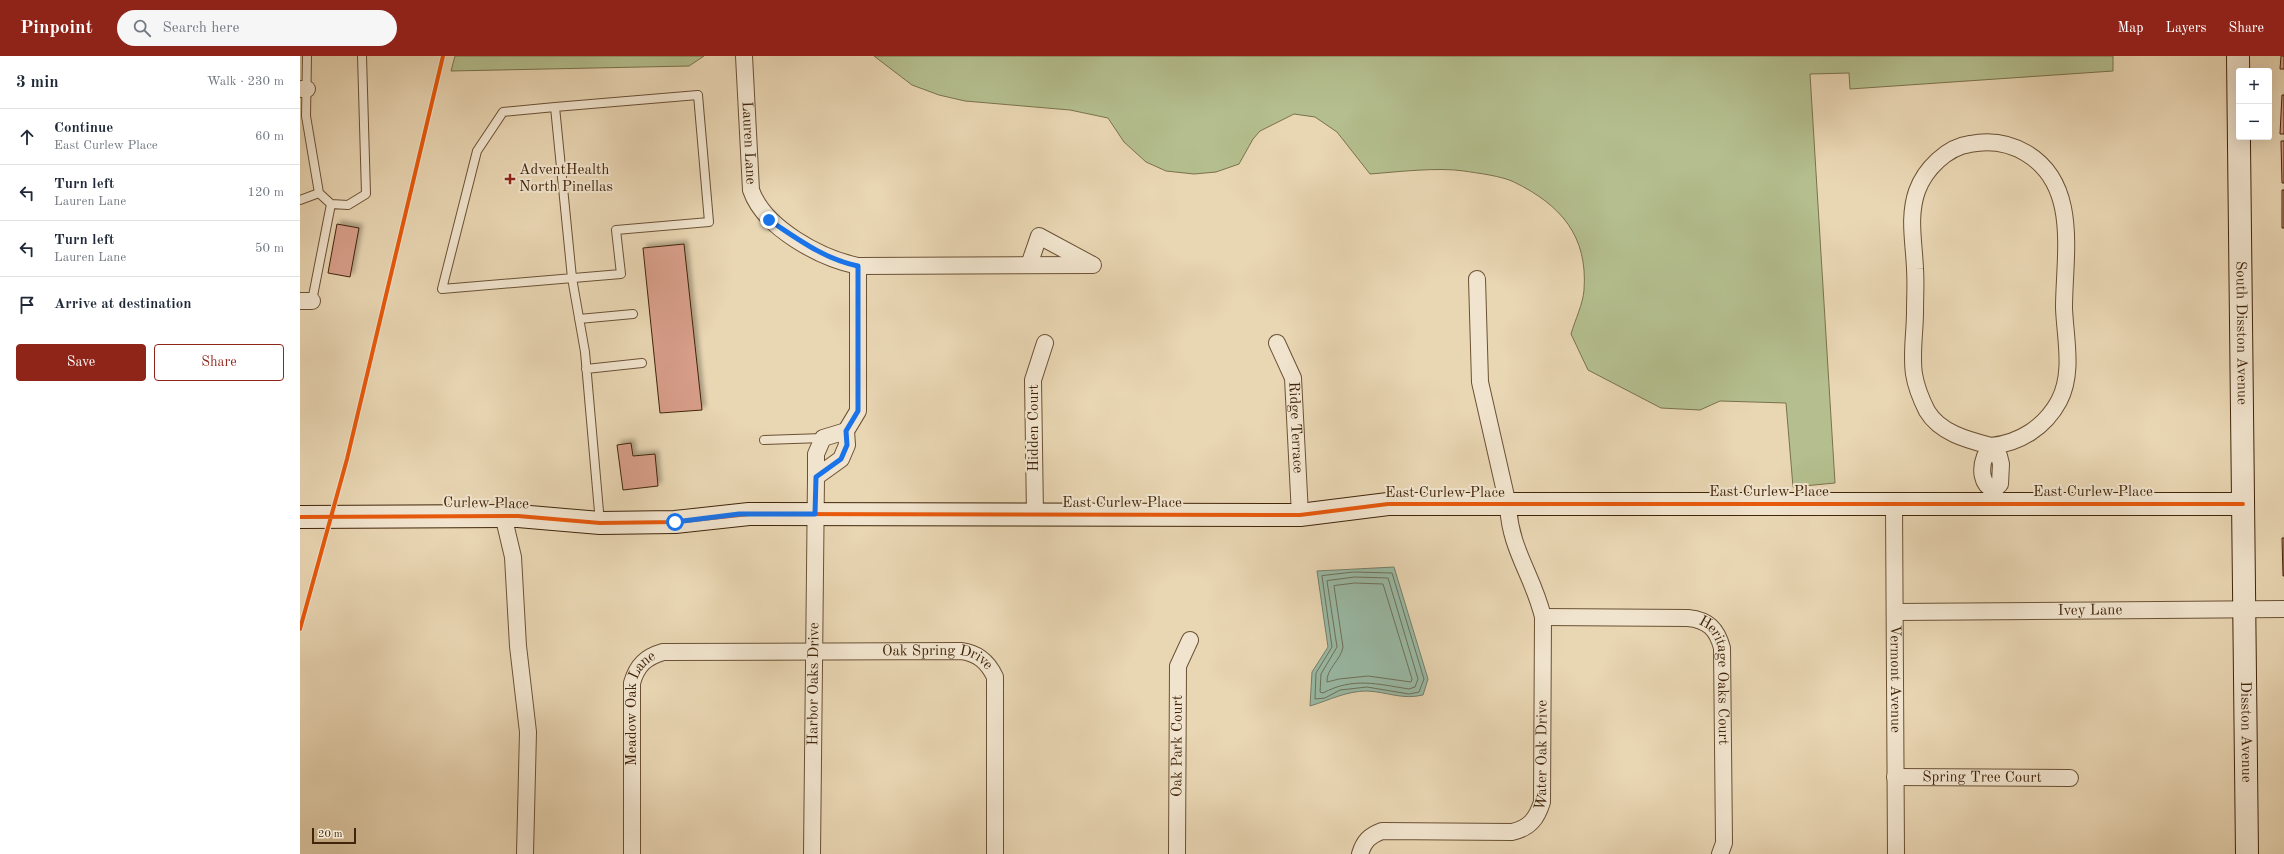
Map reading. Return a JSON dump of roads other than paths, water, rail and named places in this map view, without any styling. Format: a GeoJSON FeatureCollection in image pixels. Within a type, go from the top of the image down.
{"type":"FeatureCollection","features":[{"type":"Feature","properties":{"kind":"street","name":"Lauren Lane"},"geometry":{"type":"LineString","coordinates":[[744,56],[751,190],[756,203],[769,220],[820,254],[839,262],[858,266],[1029,265]]}},
{"type":"Feature","properties":{"kind":"street","name":"South Disston Avenue"},"geometry":{"type":"LineString","coordinates":[[2238,56],[2244,610]]}},
{"type":"Feature","properties":{"kind":"street"},"geometry":{"type":"LineString","coordinates":[[1991,450],[2031,433],[2048,417],[2060,400],[2065,385],[2067,361],[2064,312],[2065,234],[2061,196],[2049,175],[2040,163],[2032,157],[2019,149],[2000,143],[1988,142],[1957,146],[1936,162],[1918,189],[1912,219],[1915,268],[1913,360],[1916,386],[1933,418],[1955,435],[1991,450],[1999,456],[2001,464],[2000,484],[1994,497]]}},
{"type":"Feature","properties":{"kind":"street"},"geometry":{"type":"LineString","coordinates":[[816,477],[841,459],[847,445],[846,431],[858,411],[858,266]]}},
{"type":"Feature","properties":{"kind":"street","name":"Water Oak Drive"},"geometry":{"type":"LineString","coordinates":[[1360,854],[1363,844],[1370,836],[1382,831],[1512,832],[1524,828],[1533,821],[1542,802],[1543,617],[1535,589],[1514,545],[1509,522],[1508,505],[1480,382],[1477,279]]}},
{"type":"Feature","properties":{"kind":"street","name":"Hidden Court"},"geometry":{"type":"LineString","coordinates":[[1035,515],[1033,380],[1045,343]]}},
{"type":"Feature","properties":{"kind":"street","name":"Ridge Terrace"},"geometry":{"type":"LineString","coordinates":[[1277,343],[1293,378],[1300,515]]}},
{"type":"Feature","properties":{"kind":"street"},"geometry":{"type":"LineString","coordinates":[[815,514],[816,454],[823,438],[846,431]]}},
{"type":"Feature","properties":{"kind":"street","name":"East Curlew Place"},"geometry":{"type":"LineString","coordinates":[[600,523],[675,522],[739,514],[1300,515],[1388,504],[1894,504],[1994,497],[2244,504]]}},
{"type":"Feature","properties":{"kind":"street","name":"Vermont Avenue"},"geometry":{"type":"LineString","coordinates":[[1894,504],[1896,854]]}},
{"type":"Feature","properties":{"kind":"street","name":"Harbor Oaks Drive"},"geometry":{"type":"LineString","coordinates":[[812,854],[815,514]]}},
{"type":"Feature","properties":{"kind":"street"},"geometry":{"type":"LineString","coordinates":[[503,516],[513,557],[518,646],[528,732],[526,854]]}},
{"type":"Feature","properties":{"kind":"street","name":"Curlew Place"},"geometry":{"type":"LineString","coordinates":[[300,517],[503,516],[600,523]]}},
{"type":"Feature","properties":{"kind":"street","name":"Ivey Lane"},"geometry":{"type":"LineString","coordinates":[[1895,612],[2284,609]]}},
{"type":"Feature","properties":{"kind":"street","name":"Disston Avenue"},"geometry":{"type":"LineString","coordinates":[[2244,610],[2247,854]]}},
{"type":"Feature","properties":{"kind":"street","name":"Heritage Oaks Court"},"geometry":{"type":"LineString","coordinates":[[1543,617],[1688,618],[1704,621],[1715,631],[1722,648],[1724,843],[1720,854]]}},
{"type":"Feature","properties":{"kind":"street","name":"Oak Park Court"},"geometry":{"type":"LineString","coordinates":[[1178,854],[1178,666],[1190,640]]}},
{"type":"Feature","properties":{"kind":"street","name":"Oak Spring Drive"},"geometry":{"type":"LineString","coordinates":[[813,652],[961,651],[972,652],[988,663],[995,677],[995,854]]}},
{"type":"Feature","properties":{"kind":"street","name":"Meadow Oak Lane"},"geometry":{"type":"LineString","coordinates":[[632,854],[632,683],[642,663],[663,652],[813,652]]}},
{"type":"Feature","properties":{"kind":"street","name":"Spring Tree Court"},"geometry":{"type":"LineString","coordinates":[[1895,777],[2070,778]]}},
{"type":"Feature","properties":{"kind":"lane"},"geometry":{"type":"LineString","coordinates":[[307,56],[303,89],[318,193],[331,204],[348,205],[366,194],[362,56]]}},
{"type":"Feature","properties":{"kind":"lane"},"geometry":{"type":"LineString","coordinates":[[698,94],[709,222],[616,230],[621,274],[442,289],[476,151],[503,112],[555,107],[698,94]]}},
{"type":"Feature","properties":{"kind":"lane"},"geometry":{"type":"LineString","coordinates":[[555,107],[572,278],[586,369],[600,523]]}},
{"type":"Feature","properties":{"kind":"lane"},"geometry":{"type":"LineString","coordinates":[[300,200],[318,193]]}},
{"type":"Feature","properties":{"kind":"lane"},"geometry":{"type":"LineString","coordinates":[[306,301],[331,204]]}},
{"type":"Feature","properties":{"kind":"lane"},"geometry":{"type":"LineString","coordinates":[[579,319],[633,314]]}},
{"type":"Feature","properties":{"kind":"lane"},"geometry":{"type":"LineString","coordinates":[[586,369],[642,363]]}},
{"type":"Feature","properties":{"kind":"lane"},"geometry":{"type":"LineString","coordinates":[[764,440],[823,438]]}},
{"type":"Feature","properties":{"kind":"water"},"geometry":{"type":"Polygon","coordinates":[[[1394,567],[1428,679],[1423,695],[1408,697],[1359,691],[1345,694],[1310,706],[1312,672],[1328,647],[1317,571],[1394,567]]]}},
{"type":"Feature","properties":{"kind":"place","name":"AdventHealth North Pinellas"},"geometry":{"type":"Point","coordinates":[510,179]}}]}
